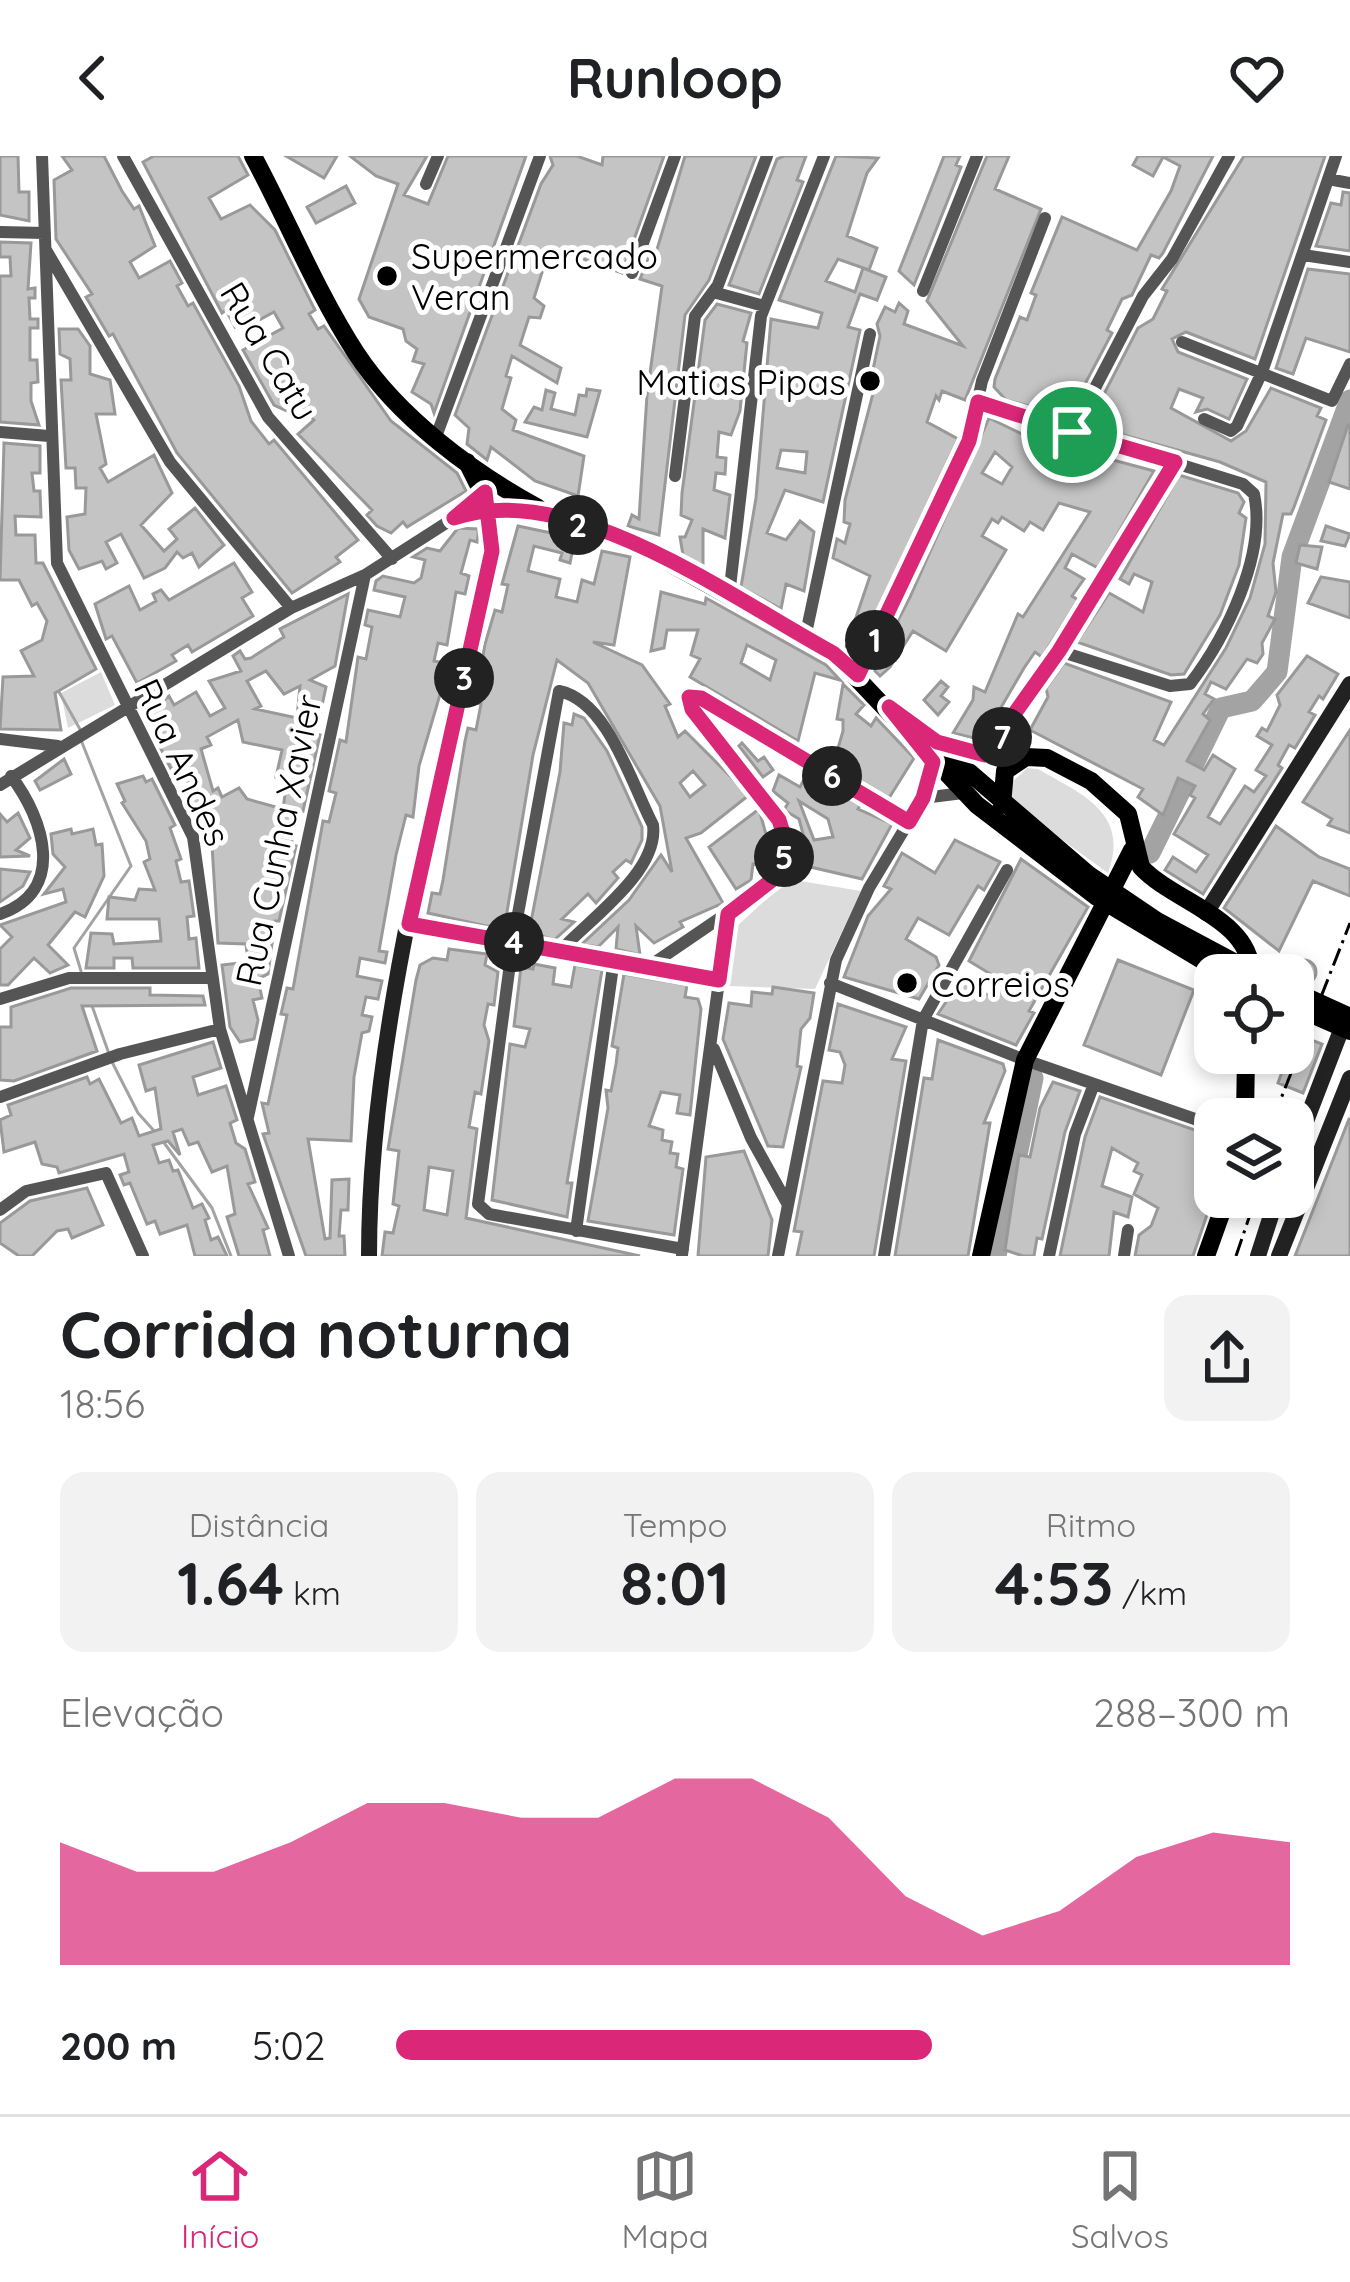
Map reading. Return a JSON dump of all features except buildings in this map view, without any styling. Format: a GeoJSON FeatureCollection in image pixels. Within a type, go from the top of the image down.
{"type":"FeatureCollection","features":[{"type":"Feature","properties":{"kind":"main road"},"geometry":{"type":"LineString","coordinates":[[253,156],[358,356],[400,406],[437,434],[502,499],[628,540],[805,638],[858,675],[935,752],[1002,805],[1016,827],[1097,897],[1194,955]]}},
{"type":"Feature","properties":{"kind":"main road"},"geometry":{"type":"LineString","coordinates":[[369,1256],[377,1124],[409,924],[502,499]]}},
{"type":"Feature","properties":{"kind":"main road"},"geometry":{"type":"LineString","coordinates":[[1205,914],[1350,685]]}},
{"type":"Feature","properties":{"kind":"main road"},"geometry":{"type":"LineString","coordinates":[[935,752],[1030,755],[1060,764],[1112,795],[1128,814],[1132,850],[1151,879],[1238,937],[1246,954]]}},
{"type":"Feature","properties":{"kind":"main road"},"geometry":{"type":"LineString","coordinates":[[935,752],[964,793],[1156,921],[1221,954]]}},
{"type":"Feature","properties":{"kind":"main road"},"geometry":{"type":"LineString","coordinates":[[1002,805],[1005,771],[1030,755]]}},
{"type":"Feature","properties":{"kind":"main road"},"geometry":{"type":"LineString","coordinates":[[981,1256],[1024,1060],[1132,850]]}},
{"type":"Feature","properties":{"kind":"main road"},"geometry":{"type":"LineString","coordinates":[[1120,875],[1151,879]]}},
{"type":"Feature","properties":{"kind":"main road"},"geometry":{"type":"LineString","coordinates":[[1314,999],[1350,1012],[1314,1102]]}},
{"type":"Feature","properties":{"kind":"main road"},"geometry":{"type":"LineString","coordinates":[[1314,1015],[1350,1031]]}},
{"type":"Feature","properties":{"kind":"main road"},"geometry":{"type":"LineString","coordinates":[[1279,1256],[1350,1078]]}},
{"type":"Feature","properties":{"kind":"main road"},"geometry":{"type":"LineString","coordinates":[[1206,1256],[1220,1218]]}},
{"type":"Feature","properties":{"kind":"main road"},"geometry":{"type":"LineString","coordinates":[[1258,1256],[1270,1218]]}},
{"type":"Feature","properties":{"kind":"street","name":"Rua Andes"},"geometry":{"type":"LineString","coordinates":[[43,156],[49,436],[57,563],[194,837],[220,1029],[289,1256]]}},
{"type":"Feature","properties":{"kind":"street","name":"Rua Catu"},"geometry":{"type":"LineString","coordinates":[[123,156],[255,398],[392,559]]}},
{"type":"Feature","properties":{"kind":"street"},"geometry":{"type":"LineString","coordinates":[[425,184],[438,156]]}},
{"type":"Feature","properties":{"kind":"street"},"geometry":{"type":"LineString","coordinates":[[437,434],[541,156]]}},
{"type":"Feature","properties":{"kind":"street"},"geometry":{"type":"LineString","coordinates":[[632,273],[675,156]]}},
{"type":"Feature","properties":{"kind":"street"},"geometry":{"type":"LineString","coordinates":[[675,476],[695,316],[713,292],[767,156]]}},
{"type":"Feature","properties":{"kind":"street"},"geometry":{"type":"LineString","coordinates":[[729,596],[764,306],[824,156]]}},
{"type":"Feature","properties":{"kind":"street"},"geometry":{"type":"LineString","coordinates":[[923,290],[977,156]]}},
{"type":"Feature","properties":{"kind":"street"},"geometry":{"type":"LineString","coordinates":[[1072,432],[1142,296],[1172,259],[1229,156]]}},
{"type":"Feature","properties":{"kind":"street"},"geometry":{"type":"LineString","coordinates":[[1204,419],[1236,429],[1262,373],[1336,156]]}},
{"type":"Feature","properties":{"kind":"street"},"geometry":{"type":"LineString","coordinates":[[1328,179],[1350,183]]}},
{"type":"Feature","properties":{"kind":"street"},"geometry":{"type":"LineString","coordinates":[[858,675],[969,441],[978,402],[1045,218]]}},
{"type":"Feature","properties":{"kind":"street"},"geometry":{"type":"LineString","coordinates":[[0,232],[45,233]]}},
{"type":"Feature","properties":{"kind":"street"},"geometry":{"type":"LineString","coordinates":[[45,249],[170,462],[291,608]]}},
{"type":"Feature","properties":{"kind":"street"},"geometry":{"type":"LineString","coordinates":[[1303,255],[1350,262]]}},
{"type":"Feature","properties":{"kind":"street"},"geometry":{"type":"LineString","coordinates":[[48,294],[68,286]]}},
{"type":"Feature","properties":{"kind":"street"},"geometry":{"type":"LineString","coordinates":[[713,292],[764,306]]}},
{"type":"Feature","properties":{"kind":"street"},"geometry":{"type":"LineString","coordinates":[[805,638],[870,334]]}},
{"type":"Feature","properties":{"kind":"street"},"geometry":{"type":"LineString","coordinates":[[1182,342],[1332,401],[1350,364]]}},
{"type":"Feature","properties":{"kind":"street"},"geometry":{"type":"LineString","coordinates":[[978,402],[1243,484],[1254,494],[1256,506],[1236,597],[1184,688],[1059,651]]}},
{"type":"Feature","properties":{"kind":"street"},"geometry":{"type":"LineString","coordinates":[[0,432],[49,436]]}},
{"type":"Feature","properties":{"kind":"street"},"geometry":{"type":"LineString","coordinates":[[985,755],[1059,651],[1175,462]]}},
{"type":"Feature","properties":{"kind":"street"},"geometry":{"type":"LineString","coordinates":[[0,914],[32,894],[44,858],[40,827],[5,780],[291,608],[365,575],[454,518],[502,499]]}},
{"type":"Feature","properties":{"kind":"street","name":"Rua Cunha Xavier"},"geometry":{"type":"LineString","coordinates":[[248,1118],[365,575]]}},
{"type":"Feature","properties":{"kind":"street"},"geometry":{"type":"LineString","coordinates":[[561,950],[644,863],[655,838],[595,713],[580,696],[559,691],[513,941],[478,1204],[489,1214],[682,1253],[728,914]]}},
{"type":"Feature","properties":{"kind":"street"},"geometry":{"type":"LineString","coordinates":[[651,965],[781,873],[786,842],[779,820],[692,709],[689,697],[701,698],[909,822]]}},
{"type":"Feature","properties":{"kind":"street"},"geometry":{"type":"LineString","coordinates":[[0,740],[58,746]]}},
{"type":"Feature","properties":{"kind":"street"},"geometry":{"type":"LineString","coordinates":[[778,1256],[830,983],[869,888],[923,798],[935,752]]}},
{"type":"Feature","properties":{"kind":"street"},"geometry":{"type":"LineString","coordinates":[[923,798],[964,793]]}},
{"type":"Feature","properties":{"kind":"street"},"geometry":{"type":"LineString","coordinates":[[884,1256],[923,1020],[1007,870]]}},
{"type":"Feature","properties":{"kind":"street"},"geometry":{"type":"LineString","coordinates":[[409,924],[719,980]]}},
{"type":"Feature","properties":{"kind":"street"},"geometry":{"type":"LineString","coordinates":[[576,1231],[614,959]]}},
{"type":"Feature","properties":{"kind":"street"},"geometry":{"type":"LineString","coordinates":[[0,999],[69,978],[211,978]]}},
{"type":"Feature","properties":{"kind":"street"},"geometry":{"type":"LineString","coordinates":[[830,983],[1024,1060],[1194,1119]]}},
{"type":"Feature","properties":{"kind":"street"},"geometry":{"type":"LineString","coordinates":[[0,1097],[65,1073],[220,1029]]}},
{"type":"Feature","properties":{"kind":"street"},"geometry":{"type":"LineString","coordinates":[[713,1048],[787,1203]]}},
{"type":"Feature","properties":{"kind":"street"},"geometry":{"type":"LineString","coordinates":[[1049,1256],[1070,1154],[1094,1084]]}},
{"type":"Feature","properties":{"kind":"street"},"geometry":{"type":"LineString","coordinates":[[0,1210],[26,1191],[106,1172],[143,1256]]}},
{"type":"Feature","properties":{"kind":"street"},"geometry":{"type":"LineString","coordinates":[[1124,1256],[1128,1230]]}},
{"type":"Feature","properties":{"kind":"shaded area"},"geometry":{"type":"Polygon","coordinates":[[[101,672],[115,705],[68,728],[61,693],[101,672]]]}},
{"type":"Feature","properties":{"kind":"shaded area"},"geometry":{"type":"Polygon","coordinates":[[[1027,768],[1055,778],[1098,808],[1113,835],[1108,873],[1011,803],[1007,787],[1027,768]]]}},
{"type":"Feature","properties":{"kind":"shaded area"},"geometry":{"type":"Polygon","coordinates":[[[788,879],[861,891],[815,989],[728,986],[735,928],[788,879]]]}},
{"type":"Feature","properties":{"kind":"waterway"},"geometry":{"type":"LineString","coordinates":[[1150,853],[1221,708],[1252,701],[1277,672],[1292,557],[1350,400]]}},
{"type":"Feature","properties":{"kind":"waterway"},"geometry":{"type":"LineString","coordinates":[[59,692],[81,731]]}},
{"type":"Feature","properties":{"kind":"waterway"},"geometry":{"type":"LineString","coordinates":[[81,740],[131,866],[74,948],[81,971]]}},
{"type":"Feature","properties":{"kind":"waterway"},"geometry":{"type":"LineString","coordinates":[[91,1003],[108,1051]]}},
{"type":"Feature","properties":{"kind":"waterway"},"geometry":{"type":"LineString","coordinates":[[111,1060],[138,1113],[156,1133]]}},
{"type":"Feature","properties":{"kind":"waterway"},"geometry":{"type":"LineString","coordinates":[[996,1256],[1033,1078]]}},
{"type":"Feature","properties":{"kind":"waterway"},"geometry":{"type":"LineString","coordinates":[[162,1140],[212,1208],[231,1256]]}},
{"type":"Feature","properties":{"kind":"railway"},"geometry":{"type":"LineString","coordinates":[[1281,1098],[1350,923]]}},
{"type":"Feature","properties":{"kind":"railway"},"geometry":{"type":"LineString","coordinates":[[1236,1256],[1249,1218]]}},
{"type":"Feature","properties":{"kind":"place","name":"Supermercado Veran"},"geometry":{"type":"Point","coordinates":[387,276]}},
{"type":"Feature","properties":{"kind":"place","name":"Matias Pipas"},"geometry":{"type":"Point","coordinates":[870,381]}},
{"type":"Feature","properties":{"kind":"place","name":"Correios"},"geometry":{"type":"Point","coordinates":[907,983]}},
{"type":"Feature","properties":{"kind":"route"},"geometry":{"type":"LineString","coordinates":[[1072,432],[978,402],[969,441],[858,675],[833,653],[628,540],[516,509],[490,508],[478,509],[454,518],[472,498],[485,492],[490,508],[492,551],[409,924],[719,980],[728,914],[781,873],[786,842],[779,820],[692,709],[689,697],[701,698],[909,822],[923,798],[933,762],[889,707],[937,742],[985,755],[1004,735],[1059,651],[1175,462],[1072,432]]}}]}
